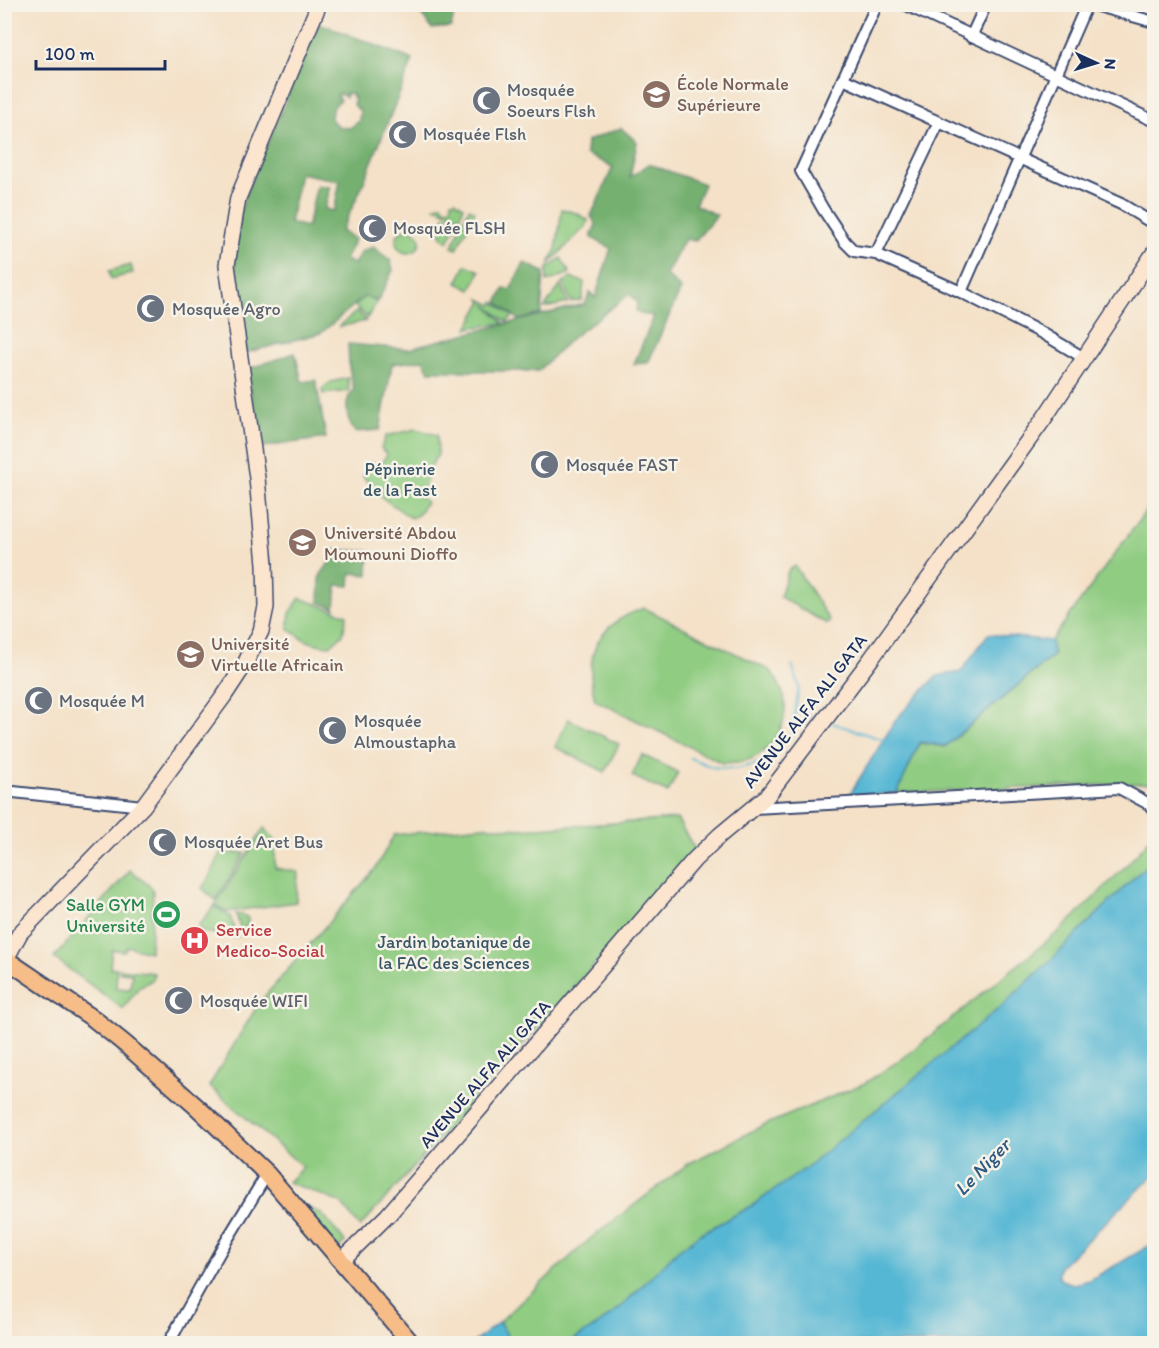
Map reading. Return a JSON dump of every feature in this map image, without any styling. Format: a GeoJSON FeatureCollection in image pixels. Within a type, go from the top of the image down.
{"type":"FeatureCollection","features":[{"type":"Feature","properties":{"kind":"main road"},"geometry":{"type":"LineString","coordinates":[[5,959],[94,1019],[198,1108],[267,1174],[412,1344]]}},
{"type":"Feature","properties":{"kind":"street"},"geometry":{"type":"LineString","coordinates":[[5,959],[20,933],[143,806],[224,696],[245,664],[261,631],[266,607],[265,564],[257,478],[227,265],[238,198],[319,4]]}},
{"type":"Feature","properties":{"kind":"street"},"geometry":{"type":"LineString","coordinates":[[877,4],[801,171],[822,209],[854,251],[876,254],[961,292],[1042,333],[1084,358]]}},
{"type":"Feature","properties":{"kind":"street"},"geometry":{"type":"LineString","coordinates":[[904,4],[1155,121]]}},
{"type":"Feature","properties":{"kind":"street"},"geometry":{"type":"LineString","coordinates":[[971,37],[986,4]]}},
{"type":"Feature","properties":{"kind":"street"},"geometry":{"type":"LineString","coordinates":[[961,292],[1055,76],[1089,4],[1155,22]]}},
{"type":"Feature","properties":{"kind":"street"},"geometry":{"type":"LineString","coordinates":[[843,79],[1121,204],[1155,224]]}},
{"type":"Feature","properties":{"kind":"street"},"geometry":{"type":"LineString","coordinates":[[876,254],[939,122]]}},
{"type":"Feature","properties":{"kind":"street","name":"AVENUE ALFA ALI GATA"},"geometry":{"type":"LineString","coordinates":[[342,1260],[388,1215],[694,860],[767,796],[871,659],[1043,420],[1155,253]]}},
{"type":"Feature","properties":{"kind":"street"},"geometry":{"type":"LineString","coordinates":[[753,808],[1119,788],[1149,804],[1155,810]]}},
{"type":"Feature","properties":{"kind":"street"},"geometry":{"type":"LineString","coordinates":[[4,791],[143,806]]}},
{"type":"Feature","properties":{"kind":"street"},"geometry":{"type":"LineString","coordinates":[[168,1344],[267,1174]]}},
{"type":"Feature","properties":{"kind":"green space"},"geometry":{"type":"Polygon","coordinates":[[[419,5],[456,5],[451,27],[432,29],[419,12],[419,5]]]}},
{"type":"Feature","properties":{"kind":"green space"},"geometry":{"type":"Polygon","coordinates":[[[319,23],[413,60],[361,189],[341,231],[355,239],[345,260],[354,264],[362,251],[373,247],[390,260],[393,270],[378,301],[365,296],[321,333],[245,353],[234,268],[239,215],[247,191],[319,23]],[[346,93],[346,97],[337,95],[340,100],[332,109],[331,119],[338,127],[350,128],[359,121],[360,111],[353,104],[355,98],[352,94],[346,93]],[[300,173],[290,223],[307,227],[317,185],[330,187],[325,209],[334,211],[340,181],[300,173]]]}},
{"type":"Feature","properties":{"kind":"green space"},"geometry":{"type":"Polygon","coordinates":[[[621,128],[637,142],[630,177],[649,164],[704,184],[695,205],[717,215],[695,241],[685,239],[666,275],[681,289],[648,363],[634,364],[654,316],[640,314],[636,311],[637,302],[630,294],[573,337],[538,371],[429,371],[423,360],[392,364],[380,430],[355,432],[347,411],[348,399],[354,390],[349,368],[348,344],[410,349],[585,304],[590,292],[595,298],[611,248],[592,238],[596,225],[591,216],[613,167],[586,154],[587,141],[621,128]]]}},
{"type":"Feature","properties":{"kind":"green space"},"geometry":{"type":"Polygon","coordinates":[[[456,200],[464,206],[460,217],[435,207],[442,204],[445,209],[451,208],[452,201],[456,200]]]}},
{"type":"Feature","properties":{"kind":"green space"},"geometry":{"type":"Polygon","coordinates":[[[469,208],[475,211],[457,249],[452,247],[469,208]]]}},
{"type":"Feature","properties":{"kind":"green space"},"geometry":{"type":"Polygon","coordinates":[[[562,209],[588,220],[587,225],[549,264],[556,249],[562,209]]]}},
{"type":"Feature","properties":{"kind":"green space"},"geometry":{"type":"Polygon","coordinates":[[[445,215],[459,220],[448,242],[440,233],[445,215]]]}},
{"type":"Feature","properties":{"kind":"green space"},"geometry":{"type":"Polygon","coordinates":[[[408,229],[417,232],[420,241],[417,250],[408,253],[399,250],[396,241],[399,232],[408,229]]]}},
{"type":"Feature","properties":{"kind":"green space"},"geometry":{"type":"Polygon","coordinates":[[[561,258],[570,273],[547,282],[547,269],[561,258]]]}},
{"type":"Feature","properties":{"kind":"green space"},"geometry":{"type":"Polygon","coordinates":[[[524,263],[544,272],[541,314],[519,320],[497,302],[505,288],[510,290],[524,263]]]}},
{"type":"Feature","properties":{"kind":"green space"},"geometry":{"type":"Polygon","coordinates":[[[131,265],[133,273],[111,279],[109,271],[131,265]]]}},
{"type":"Feature","properties":{"kind":"green space"},"geometry":{"type":"Polygon","coordinates":[[[466,265],[480,271],[471,290],[457,283],[466,265]]]}},
{"type":"Feature","properties":{"kind":"green space"},"geometry":{"type":"Polygon","coordinates":[[[570,278],[584,282],[582,300],[571,302],[563,283],[570,278]]]}},
{"type":"Feature","properties":{"kind":"green space"},"geometry":{"type":"Polygon","coordinates":[[[561,285],[568,303],[544,308],[561,285]]]}},
{"type":"Feature","properties":{"kind":"green space"},"geometry":{"type":"Polygon","coordinates":[[[365,296],[377,302],[367,318],[355,306],[365,296]]]}},
{"type":"Feature","properties":{"kind":"green space"},"geometry":{"type":"Polygon","coordinates":[[[480,299],[492,305],[494,302],[513,316],[507,322],[486,305],[504,323],[468,328],[482,302],[480,299]]]}},
{"type":"Feature","properties":{"kind":"green space"},"geometry":{"type":"Polygon","coordinates":[[[357,311],[366,321],[338,327],[357,311]]]}},
{"type":"Feature","properties":{"kind":"green space"},"geometry":{"type":"Polygon","coordinates":[[[295,353],[302,382],[316,380],[326,438],[257,448],[248,369],[295,353]]]}},
{"type":"Feature","properties":{"kind":"green space"},"geometry":{"type":"Polygon","coordinates":[[[348,378],[349,391],[323,394],[322,389],[331,382],[348,378]]]}},
{"type":"Feature","properties":{"kind":"green space","name":"Pépinerie de la Fast"},"geometry":{"type":"Polygon","coordinates":[[[416,429],[437,435],[438,455],[434,459],[423,491],[419,495],[426,502],[418,515],[411,518],[377,494],[363,476],[370,462],[379,466],[387,455],[381,448],[386,436],[416,429]]]}},
{"type":"Feature","properties":{"kind":"green space"},"geometry":{"type":"Polygon","coordinates":[[[1154,500],[1154,780],[1149,783],[897,793],[920,743],[945,747],[1054,655],[1051,641],[1154,500]]]}},
{"type":"Feature","properties":{"kind":"green space"},"geometry":{"type":"Polygon","coordinates":[[[331,550],[369,551],[368,575],[351,573],[350,586],[337,585],[335,608],[319,602],[320,576],[329,563],[331,550]]]}},
{"type":"Feature","properties":{"kind":"green space"},"geometry":{"type":"Polygon","coordinates":[[[795,566],[830,621],[827,624],[780,597],[788,571],[795,566]]]}},
{"type":"Feature","properties":{"kind":"green space"},"geometry":{"type":"Polygon","coordinates":[[[300,598],[347,615],[343,634],[330,646],[307,641],[288,627],[290,613],[300,598]]]}},
{"type":"Feature","properties":{"kind":"green space"},"geometry":{"type":"Polygon","coordinates":[[[644,608],[771,671],[784,697],[784,716],[773,742],[759,755],[741,762],[722,763],[595,700],[591,668],[598,642],[615,623],[644,608]]]}},
{"type":"Feature","properties":{"kind":"green space"},"geometry":{"type":"Polygon","coordinates":[[[568,719],[619,744],[605,772],[555,747],[568,719]]]}},
{"type":"Feature","properties":{"kind":"green space"},"geometry":{"type":"Polygon","coordinates":[[[642,755],[678,772],[668,793],[632,776],[642,755]]]}},
{"type":"Feature","properties":{"kind":"green space","name":"Jardin botanique de la FAC des Sciences"},"geometry":{"type":"Polygon","coordinates":[[[677,819],[696,851],[360,1227],[341,1203],[288,1182],[303,1167],[209,1086],[259,1003],[375,869],[394,835],[482,826],[521,829],[677,819]]]}},
{"type":"Feature","properties":{"kind":"green space"},"geometry":{"type":"Polygon","coordinates":[[[264,828],[275,840],[275,868],[298,872],[296,902],[227,912],[215,905],[264,828]]]}},
{"type":"Feature","properties":{"kind":"green space"},"geometry":{"type":"Polygon","coordinates":[[[1154,834],[1154,858],[1053,958],[1002,1006],[806,1168],[750,1207],[702,1233],[677,1251],[621,1307],[569,1343],[510,1344],[499,1322],[591,1238],[688,1164],[762,1126],[865,1083],[902,1059],[1063,928],[1125,867],[1154,834]]]}},
{"type":"Feature","properties":{"kind":"green space"},"geometry":{"type":"Polygon","coordinates":[[[221,852],[245,853],[216,900],[202,888],[211,875],[221,852]]]}},
{"type":"Feature","properties":{"kind":"green space"},"geometry":{"type":"Polygon","coordinates":[[[130,870],[151,887],[153,892],[150,952],[127,946],[124,951],[112,950],[110,968],[117,968],[116,988],[130,989],[132,973],[120,972],[120,969],[154,973],[152,980],[139,987],[123,1009],[54,958],[130,870]]]}},
{"type":"Feature","properties":{"kind":"green space"},"geometry":{"type":"Polygon","coordinates":[[[214,906],[230,916],[237,937],[203,932],[198,926],[214,906]]]}},
{"type":"Feature","properties":{"kind":"green space"},"geometry":{"type":"Polygon","coordinates":[[[236,914],[248,918],[243,936],[241,932],[236,914]]]}},
{"type":"Feature","properties":{"kind":"green space"},"geometry":{"type":"Polygon","coordinates":[[[305,1208],[322,1214],[345,1242],[338,1249],[305,1208]]]}},
{"type":"Feature","properties":{"kind":"water"},"geometry":{"type":"Polygon","coordinates":[[[988,634],[1051,641],[1053,655],[945,746],[920,742],[897,793],[848,797],[897,718],[937,676],[961,672],[988,634]]]}},
{"type":"Feature","properties":{"kind":"water","name":"Le Niger"},"geometry":{"type":"Polygon","coordinates":[[[1154,858],[1154,1175],[1060,1267],[1058,1275],[1061,1280],[1074,1284],[1090,1280],[1154,1243],[1154,1343],[569,1343],[621,1307],[677,1251],[702,1233],[750,1207],[806,1168],[1002,1006],[1154,858]]]}},
{"type":"Feature","properties":{"kind":"water"},"geometry":{"type":"Polygon","coordinates":[[[499,1322],[510,1343],[473,1343],[499,1322]]]}},
{"type":"Feature","properties":{"kind":"waterway"},"geometry":{"type":"LineString","coordinates":[[690,758],[712,767],[735,769],[757,764],[777,751],[791,733],[795,712],[799,687],[792,665]]}},
{"type":"Feature","properties":{"kind":"waterway"},"geometry":{"type":"LineString","coordinates":[[795,712],[817,718]]}},
{"type":"Feature","properties":{"kind":"waterway"},"geometry":{"type":"LineString","coordinates":[[832,723],[884,740]]}},
{"type":"Feature","properties":{"kind":"place","name":"École Normale Supérieure"},"geometry":{"type":"Point","coordinates":[656,94]}},
{"type":"Feature","properties":{"kind":"place","name":"Mosquée Soeurs Flsh"},"geometry":{"type":"Point","coordinates":[486,100]}},
{"type":"Feature","properties":{"kind":"place","name":"Mosquée Flsh"},"geometry":{"type":"Point","coordinates":[402,134]}},
{"type":"Feature","properties":{"kind":"place","name":"Mosquée FLSH"},"geometry":{"type":"Point","coordinates":[372,228]}},
{"type":"Feature","properties":{"kind":"place","name":"Mosquée Agro"},"geometry":{"type":"Point","coordinates":[151,309]}},
{"type":"Feature","properties":{"kind":"place","name":"Mosquée FAST"},"geometry":{"type":"Point","coordinates":[545,465]}},
{"type":"Feature","properties":{"kind":"place","name":"Université Abdou Moumouni Dioffo"},"geometry":{"type":"Point","coordinates":[303,543]}},
{"type":"Feature","properties":{"kind":"place","name":"Université Virtuelle Africain"},"geometry":{"type":"Point","coordinates":[190,654]}},
{"type":"Feature","properties":{"kind":"place","name":"Mosquée M"},"geometry":{"type":"Point","coordinates":[38,701]}},
{"type":"Feature","properties":{"kind":"place","name":"Mosquée Almoustapha"},"geometry":{"type":"Point","coordinates":[333,731]}},
{"type":"Feature","properties":{"kind":"place","name":"Mosquée Aret Bus"},"geometry":{"type":"Point","coordinates":[163,842]}},
{"type":"Feature","properties":{"kind":"place","name":"Salle GYM Université"},"geometry":{"type":"Point","coordinates":[166,915]}},
{"type":"Feature","properties":{"kind":"place","name":"Service Medico-Social"},"geometry":{"type":"Point","coordinates":[195,940]}},
{"type":"Feature","properties":{"kind":"place","name":"Mosquée WIFI"},"geometry":{"type":"Point","coordinates":[179,1001]}}]}
